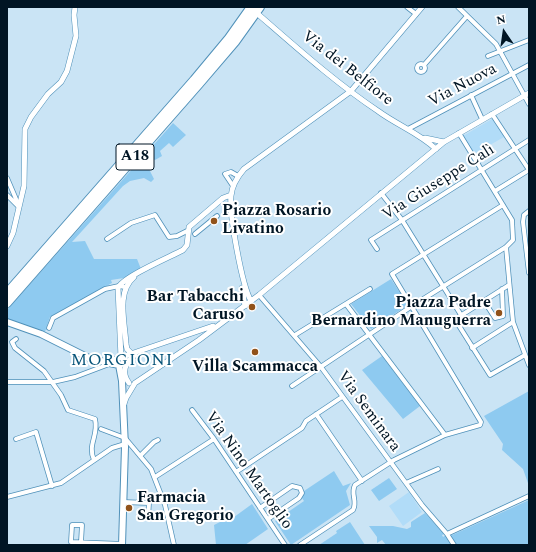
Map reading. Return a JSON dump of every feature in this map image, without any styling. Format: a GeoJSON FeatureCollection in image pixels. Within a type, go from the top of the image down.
{"type":"FeatureCollection","features":[{"type":"Feature","properties":{"kind":"highway","name":"A18"},"geometry":{"type":"LineString","coordinates":[[7,293],[203,69],[251,7]]}},
{"type":"Feature","properties":{"kind":"highway","name":"A18"},"geometry":{"type":"LineString","coordinates":[[7,303],[199,84],[259,11]]}},
{"type":"Feature","properties":{"kind":"main road"},"geometry":{"type":"LineString","coordinates":[[7,322],[41,334],[91,359],[106,362],[120,372],[124,407],[125,443],[122,545]]}},
{"type":"Feature","properties":{"kind":"street"},"geometry":{"type":"LineString","coordinates":[[7,246],[13,233],[20,207],[24,181],[25,129],[31,117],[67,72],[76,36],[74,15],[75,7]]}},
{"type":"Feature","properties":{"kind":"street"},"geometry":{"type":"LineString","coordinates":[[407,7],[416,14]]}},
{"type":"Feature","properties":{"kind":"street"},"geometry":{"type":"LineString","coordinates":[[245,306],[231,210],[231,195],[233,186],[238,176],[250,165],[351,92],[422,7]]}},
{"type":"Feature","properties":{"kind":"street"},"geometry":{"type":"LineString","coordinates":[[458,7],[496,44],[512,74],[527,94],[529,104]]}},
{"type":"Feature","properties":{"kind":"street","name":"Via dei Belfiore"},"geometry":{"type":"LineString","coordinates":[[259,11],[351,92],[379,113],[422,137]]}},
{"type":"Feature","properties":{"kind":"street"},"geometry":{"type":"LineString","coordinates":[[424,65],[432,58],[467,16]]}},
{"type":"Feature","properties":{"kind":"street"},"geometry":{"type":"LineString","coordinates":[[488,56],[529,40]]}},
{"type":"Feature","properties":{"kind":"street","name":"Via Nuova"},"geometry":{"type":"LineString","coordinates":[[408,129],[529,65]]}},
{"type":"Feature","properties":{"kind":"street"},"geometry":{"type":"LineString","coordinates":[[192,343],[199,340],[259,295],[444,142],[527,94]]}},
{"type":"Feature","properties":{"kind":"street"},"geometry":{"type":"LineString","coordinates":[[471,95],[482,119]]}},
{"type":"Feature","properties":{"kind":"street"},"geometry":{"type":"LineString","coordinates":[[492,114],[529,170],[495,191]]}},
{"type":"Feature","properties":{"kind":"street"},"geometry":{"type":"LineString","coordinates":[[292,386],[412,306],[506,247],[513,240],[512,220],[459,133]]}},
{"type":"Feature","properties":{"kind":"street"},"geometry":{"type":"LineString","coordinates":[[422,137],[444,142]]}},
{"type":"Feature","properties":{"kind":"street"},"geometry":{"type":"LineString","coordinates":[[422,137],[436,150]]}},
{"type":"Feature","properties":{"kind":"street","name":"Via Giuseppe Calì"},"geometry":{"type":"LineString","coordinates":[[377,249],[371,240],[529,140]]}},
{"type":"Feature","properties":{"kind":"street"},"geometry":{"type":"LineString","coordinates":[[233,186],[225,174],[231,172],[238,176]]}},
{"type":"Feature","properties":{"kind":"street"},"geometry":{"type":"LineString","coordinates":[[7,178],[20,207]]}},
{"type":"Feature","properties":{"kind":"street"},"geometry":{"type":"LineString","coordinates":[[381,193],[402,220],[461,315]]}},
{"type":"Feature","properties":{"kind":"street"},"geometry":{"type":"LineString","coordinates":[[7,195],[14,204],[20,207]]}},
{"type":"Feature","properties":{"kind":"street"},"geometry":{"type":"LineString","coordinates":[[107,239],[131,223],[155,215],[169,237],[177,236],[187,230],[223,198],[231,195]]}},
{"type":"Feature","properties":{"kind":"street"},"geometry":{"type":"LineString","coordinates":[[300,545],[353,510],[355,502],[353,488],[362,481],[394,460],[445,435],[480,425],[481,422],[392,274],[503,205]]}},
{"type":"Feature","properties":{"kind":"street"},"geometry":{"type":"LineString","coordinates":[[529,211],[523,218],[529,273]]}},
{"type":"Feature","properties":{"kind":"street"},"geometry":{"type":"LineString","coordinates":[[202,216],[208,223]]}},
{"type":"Feature","properties":{"kind":"street"},"geometry":{"type":"LineString","coordinates":[[195,234],[217,216]]}},
{"type":"Feature","properties":{"kind":"street"},"geometry":{"type":"LineString","coordinates":[[121,358],[119,286],[125,279],[186,248],[187,230]]}},
{"type":"Feature","properties":{"kind":"street"},"geometry":{"type":"LineString","coordinates":[[506,247],[513,322],[529,365]]}},
{"type":"Feature","properties":{"kind":"street"},"geometry":{"type":"LineString","coordinates":[[241,273],[246,292],[251,301]]}},
{"type":"Feature","properties":{"kind":"street"},"geometry":{"type":"LineString","coordinates":[[134,354],[127,349],[126,344],[124,296],[125,287],[137,274]]}},
{"type":"Feature","properties":{"kind":"street"},"geometry":{"type":"LineString","coordinates":[[509,285],[461,315],[457,318],[456,324],[490,376],[525,355]]}},
{"type":"Feature","properties":{"kind":"street"},"geometry":{"type":"LineString","coordinates":[[49,328],[53,318],[105,289],[119,286],[125,287]]}},
{"type":"Feature","properties":{"kind":"street"},"geometry":{"type":"LineString","coordinates":[[295,335],[370,288]]}},
{"type":"Feature","properties":{"kind":"street"},"geometry":{"type":"LineString","coordinates":[[484,301],[495,318],[500,318],[503,316],[502,289]]}},
{"type":"Feature","properties":{"kind":"street","name":"Via Seminara"},"geometry":{"type":"LineString","coordinates":[[259,295],[321,367],[434,522],[447,534],[454,545]]}},
{"type":"Feature","properties":{"kind":"street"},"geometry":{"type":"LineString","coordinates":[[346,304],[445,435]]}},
{"type":"Feature","properties":{"kind":"street"},"geometry":{"type":"LineString","coordinates":[[472,348],[513,322]]}},
{"type":"Feature","properties":{"kind":"street"},"geometry":{"type":"LineString","coordinates":[[106,362],[134,354],[220,323]]}},
{"type":"Feature","properties":{"kind":"street"},"geometry":{"type":"LineString","coordinates":[[124,407],[126,398],[135,383],[192,343],[197,338],[195,333]]}},
{"type":"Feature","properties":{"kind":"street"},"geometry":{"type":"LineString","coordinates":[[16,339],[12,342],[15,348],[35,362],[53,382],[68,410],[95,419],[97,428],[91,448],[94,460]]}},
{"type":"Feature","properties":{"kind":"street"},"geometry":{"type":"LineString","coordinates":[[120,372],[134,354]]}},
{"type":"Feature","properties":{"kind":"street"},"geometry":{"type":"LineString","coordinates":[[91,359],[95,367],[94,370]]}},
{"type":"Feature","properties":{"kind":"street"},"geometry":{"type":"LineString","coordinates":[[7,382],[53,382],[94,370],[120,372],[129,383],[135,383]]}},
{"type":"Feature","properties":{"kind":"street"},"geometry":{"type":"LineString","coordinates":[[236,472],[302,428],[306,420],[342,397]]}},
{"type":"Feature","properties":{"kind":"street","name":"Via Nino Martoglio"},"geometry":{"type":"LineString","coordinates":[[192,410],[285,545]]}},
{"type":"Feature","properties":{"kind":"street"},"geometry":{"type":"LineString","coordinates":[[316,414],[362,481]]}},
{"type":"Feature","properties":{"kind":"street"},"geometry":{"type":"LineString","coordinates":[[101,429],[134,449],[155,477],[166,505],[174,545]]}},
{"type":"Feature","properties":{"kind":"street"},"geometry":{"type":"LineString","coordinates":[[16,439],[36,432],[52,486]]}},
{"type":"Feature","properties":{"kind":"street"},"geometry":{"type":"LineString","coordinates":[[140,456],[158,440]]}},
{"type":"Feature","properties":{"kind":"street"},"geometry":{"type":"LineString","coordinates":[[155,477],[214,440]]}},
{"type":"Feature","properties":{"kind":"street"},"geometry":{"type":"LineString","coordinates":[[7,497],[61,483],[112,448],[125,443]]}},
{"type":"Feature","properties":{"kind":"street"},"geometry":{"type":"LineString","coordinates":[[125,443],[134,449]]}},
{"type":"Feature","properties":{"kind":"street"},"geometry":{"type":"LineString","coordinates":[[406,483],[438,469]]}},
{"type":"Feature","properties":{"kind":"street"},"geometry":{"type":"LineString","coordinates":[[260,508],[292,486],[300,488],[302,493],[299,498],[268,519]]}},
{"type":"Feature","properties":{"kind":"street"},"geometry":{"type":"LineString","coordinates":[[447,534],[529,496]]}},
{"type":"Feature","properties":{"kind":"street"},"geometry":{"type":"LineString","coordinates":[[123,502],[149,503],[148,518]]}},
{"type":"Feature","properties":{"kind":"street"},"geometry":{"type":"LineString","coordinates":[[81,542],[82,525],[72,524],[71,542],[122,545]]}},
{"type":"Feature","properties":{"kind":"shaded area"},"geometry":{"type":"Polygon","coordinates":[[[492,119],[504,137],[474,154],[463,136],[492,119]]]}},
{"type":"Feature","properties":{"kind":"shaded area"},"geometry":{"type":"Polygon","coordinates":[[[173,123],[186,135],[173,147],[169,143],[160,151],[162,156],[155,160],[151,157],[148,167],[154,179],[151,182],[144,178],[130,181],[123,186],[72,242],[85,241],[94,259],[137,259],[141,269],[124,278],[111,280],[112,283],[50,317],[45,332],[7,319],[7,310],[173,123]]]}},
{"type":"Feature","properties":{"kind":"shaded area"},"geometry":{"type":"Polygon","coordinates":[[[391,279],[408,305],[371,329],[351,304],[391,279]]]}},
{"type":"Feature","properties":{"kind":"shaded area"},"geometry":{"type":"Polygon","coordinates":[[[382,356],[420,406],[403,419],[362,370],[382,356]]]}},
{"type":"Feature","properties":{"kind":"shaded area"},"geometry":{"type":"Polygon","coordinates":[[[529,391],[529,486],[523,469],[502,450],[503,444],[484,416],[529,391]]]}},
{"type":"Feature","properties":{"kind":"shaded area"},"geometry":{"type":"Polygon","coordinates":[[[334,471],[343,486],[351,483],[346,491],[350,505],[291,545],[275,521],[304,501],[302,498],[304,491],[334,471]]]}},
{"type":"Feature","properties":{"kind":"shaded area"},"geometry":{"type":"Polygon","coordinates":[[[389,478],[397,489],[379,501],[371,490],[389,478]]]}},
{"type":"Feature","properties":{"kind":"shaded area"},"geometry":{"type":"Polygon","coordinates":[[[409,492],[422,512],[403,526],[389,506],[409,492]]]}},
{"type":"Feature","properties":{"kind":"shaded area"},"geometry":{"type":"Polygon","coordinates":[[[529,500],[529,545],[456,545],[450,536],[529,500]]]}},
{"type":"Feature","properties":{"kind":"shaded area"},"geometry":{"type":"Polygon","coordinates":[[[252,504],[268,529],[245,545],[216,545],[214,525],[228,518],[230,520],[252,504]]]}},
{"type":"Feature","properties":{"kind":"shaded area"},"geometry":{"type":"Polygon","coordinates":[[[425,513],[444,534],[442,535],[443,537],[446,535],[452,545],[386,545],[382,540],[377,543],[377,537],[369,526],[393,526],[407,529],[411,527],[411,522],[425,513]]]}},
{"type":"Feature","properties":{"kind":"shaded area"},"geometry":{"type":"Polygon","coordinates":[[[350,522],[365,545],[319,545],[337,533],[336,531],[350,522]]]}},
{"type":"Feature","properties":{"kind":"place","name":"Piazza Rosario Livatino"},"geometry":{"type":"Point","coordinates":[214,221]}},
{"type":"Feature","properties":{"kind":"place","name":"Bar Tabacchi Caruso"},"geometry":{"type":"Point","coordinates":[252,307]}},
{"type":"Feature","properties":{"kind":"place","name":"Piazza Padre Bernardino Manuguerra"},"geometry":{"type":"Point","coordinates":[499,313]}},
{"type":"Feature","properties":{"kind":"place","name":"Villa Scammacca"},"geometry":{"type":"Point","coordinates":[255,352]}},
{"type":"Feature","properties":{"kind":"place","name":"Farmacia San Gregorio"},"geometry":{"type":"Point","coordinates":[129,508]}},
{"type":"Feature","properties":{"kind":"district","name":"MORGIONI"},"geometry":{"type":"Point","coordinates":[122,362]}}]}
